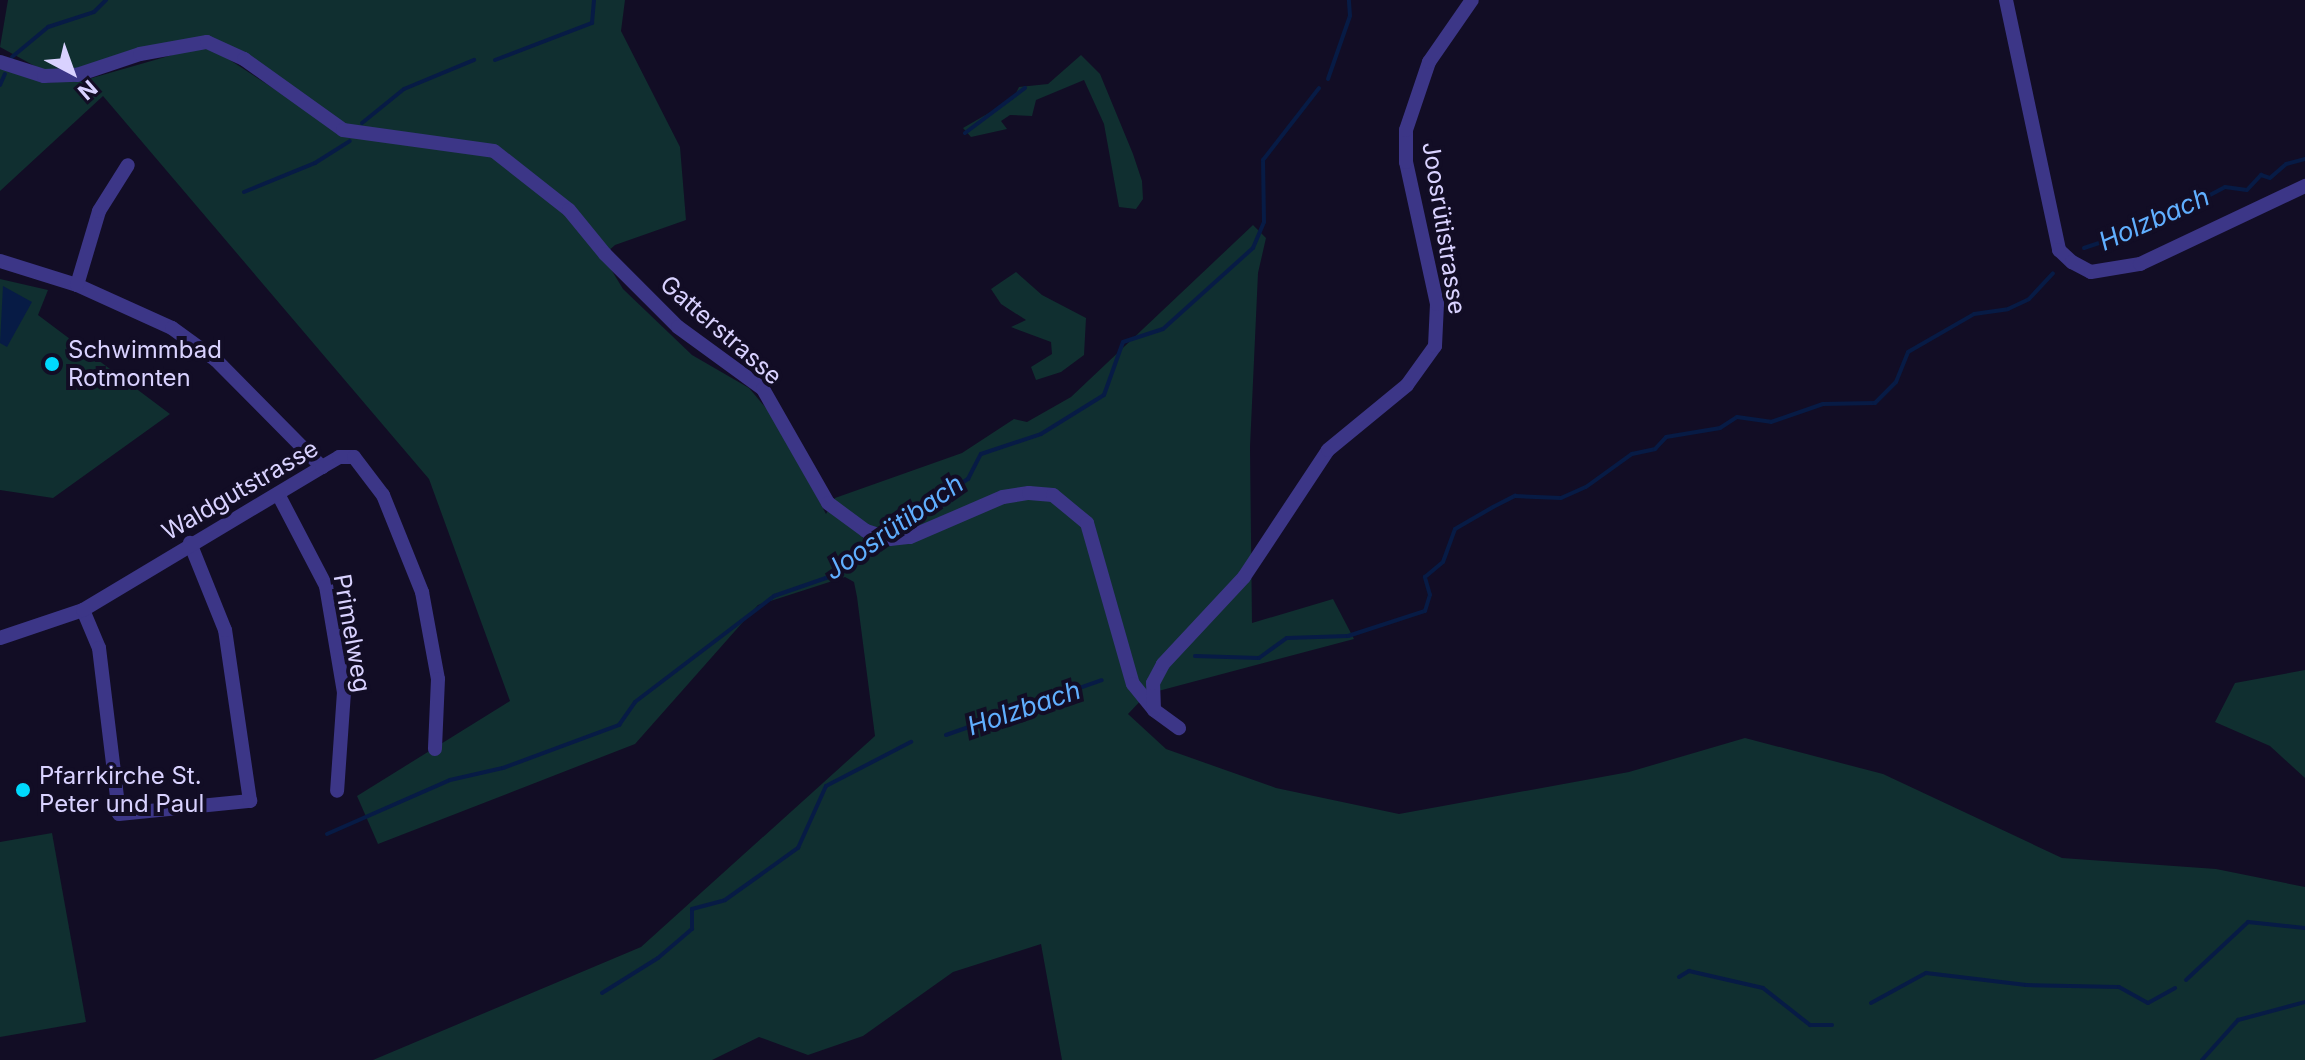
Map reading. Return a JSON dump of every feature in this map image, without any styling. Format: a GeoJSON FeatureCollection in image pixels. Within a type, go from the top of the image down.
{"type":"FeatureCollection","features":[{"type":"Feature","properties":{"kind":"street","name":"Joosrütistrasse"},"geometry":{"type":"LineString","coordinates":[[1154,710],[1153,683],[1163,664],[1244,577],[1328,450],[1407,385],[1435,346],[1437,304],[1406,162],[1406,130],[1429,62],[1472,0]]}},
{"type":"Feature","properties":{"kind":"street"},"geometry":{"type":"LineString","coordinates":[[2006,0],[2059,250],[2072,262],[2091,272],[2140,264],[2305,186]]}},
{"type":"Feature","properties":{"kind":"street","name":"Gatterstrasse"},"geometry":{"type":"LineString","coordinates":[[0,62],[44,76],[77,75],[140,54],[207,42],[244,59],[343,130],[494,151],[569,210],[605,254],[678,327],[763,389],[828,503],[883,536],[910,537],[1003,497],[1053,495],[1087,523],[1133,684],[1154,710],[1179,728]]}},
{"type":"Feature","properties":{"kind":"street"},"geometry":{"type":"LineString","coordinates":[[77,285],[99,211],[128,165]]}},
{"type":"Feature","properties":{"kind":"street"},"geometry":{"type":"LineString","coordinates":[[0,261],[77,285],[172,328],[216,360],[322,467]]}},
{"type":"Feature","properties":{"kind":"street","name":"Waldgutstrasse"},"geometry":{"type":"LineString","coordinates":[[0,638],[83,610],[190,543],[339,457],[354,457],[369,471],[422,592],[438,679],[435,749]]}},
{"type":"Feature","properties":{"kind":"street","name":"Primelweg"},"geometry":{"type":"LineString","coordinates":[[278,494],[326,586],[344,692],[337,791]]}},
{"type":"Feature","properties":{"kind":"street"},"geometry":{"type":"LineString","coordinates":[[83,610],[99,648],[119,814],[250,801],[225,630],[190,543]]}},
{"type":"Feature","properties":{"kind":"green space"},"geometry":{"type":"Polygon","coordinates":[[[8,0],[625,0],[621,31],[680,147],[686,220],[615,245],[606,253],[496,145],[343,126],[207,36],[77,69],[42,70],[0,47],[8,0]]]}},
{"type":"Feature","properties":{"kind":"green space"},"geometry":{"type":"Polygon","coordinates":[[[207,45],[342,133],[495,154],[534,180],[603,256],[623,289],[692,355],[749,388],[777,421],[826,514],[835,498],[962,453],[1014,419],[1027,422],[1071,397],[1253,225],[1266,238],[1258,273],[1250,447],[1252,623],[1333,599],[1354,639],[1147,694],[1128,714],[1166,749],[1276,788],[1399,814],[1629,772],[1745,738],[1883,774],[2062,858],[2216,869],[2305,887],[2305,1060],[1062,1060],[1041,944],[953,972],[863,1036],[808,1055],[759,1037],[712,1060],[373,1060],[641,947],[875,736],[857,597],[854,582],[845,577],[758,605],[635,744],[378,844],[357,796],[510,701],[429,479],[103,96],[0,191],[0,66],[44,83],[85,80],[207,45]]]}},
{"type":"Feature","properties":{"kind":"green space"},"geometry":{"type":"Polygon","coordinates":[[[1081,55],[1100,74],[1133,154],[1142,181],[1143,199],[1136,209],[1119,207],[1104,124],[1084,80],[1036,100],[1032,116],[1010,115],[1001,121],[1007,129],[971,137],[963,128],[1013,99],[1019,87],[1048,84],[1081,55]]]}},
{"type":"Feature","properties":{"kind":"green space"},"geometry":{"type":"Polygon","coordinates":[[[1016,272],[1042,295],[1086,318],[1084,355],[1061,372],[1036,380],[1031,367],[1052,354],[1051,342],[1011,327],[1026,320],[1001,304],[991,289],[1016,272]]]}},
{"type":"Feature","properties":{"kind":"green space","name":"Schwimmbad Rotmonten"},"geometry":{"type":"Polygon","coordinates":[[[0,279],[48,290],[38,315],[170,414],[53,498],[0,490],[0,279]]]}},
{"type":"Feature","properties":{"kind":"green space"},"geometry":{"type":"Polygon","coordinates":[[[2305,670],[2305,778],[2270,746],[2215,722],[2235,683],[2305,670]]]}},
{"type":"Feature","properties":{"kind":"green space"},"geometry":{"type":"Polygon","coordinates":[[[52,833],[86,1022],[0,1037],[0,842],[52,833]]]}},
{"type":"Feature","properties":{"kind":"water"},"geometry":{"type":"Polygon","coordinates":[[[3,286],[32,302],[7,347],[0,343],[3,286]]]}},
{"type":"Feature","properties":{"kind":"waterway"},"geometry":{"type":"LineString","coordinates":[[12,57],[48,27],[94,12],[106,0]]}},
{"type":"Feature","properties":{"kind":"waterway"},"geometry":{"type":"LineString","coordinates":[[495,60],[592,23],[594,0]]}},
{"type":"Feature","properties":{"kind":"waterway","name":"Joosrütibach"},"geometry":{"type":"LineString","coordinates":[[1328,79],[1350,16],[1349,0]]}},
{"type":"Feature","properties":{"kind":"waterway"},"geometry":{"type":"LineString","coordinates":[[362,123],[404,89],[474,60]]}},
{"type":"Feature","properties":{"kind":"waterway"},"geometry":{"type":"LineString","coordinates":[[0,85],[5,74]]}},
{"type":"Feature","properties":{"kind":"waterway"},"geometry":{"type":"LineString","coordinates":[[965,133],[1025,88]]}},
{"type":"Feature","properties":{"kind":"waterway","name":"Joosrütibach"},"geometry":{"type":"LineString","coordinates":[[886,534],[968,479],[981,454],[1041,434],[1104,395],[1123,342],[1163,329],[1253,248],[1264,222],[1263,160],[1319,88]]}},
{"type":"Feature","properties":{"kind":"waterway"},"geometry":{"type":"LineString","coordinates":[[244,192],[315,163],[350,141]]}},
{"type":"Feature","properties":{"kind":"waterway","name":"Holzbach"},"geometry":{"type":"LineString","coordinates":[[2084,248],[2153,225],[2225,187],[2247,190],[2261,175],[2270,178],[2286,164],[2305,159]]}},
{"type":"Feature","properties":{"kind":"waterway","name":"Holzbach"},"geometry":{"type":"LineString","coordinates":[[1195,656],[1259,658],[1287,638],[1348,636],[1425,611],[1430,595],[1425,577],[1443,562],[1455,529],[1493,507],[1515,496],[1561,498],[1586,487],[1632,454],[1655,449],[1666,437],[1720,428],[1737,417],[1771,422],[1823,404],[1875,403],[1896,382],[1908,352],[1974,314],[2008,309],[2029,299],[2053,273]]}},
{"type":"Feature","properties":{"kind":"waterway","name":"Joosrütibach"},"geometry":{"type":"LineString","coordinates":[[327,834],[450,780],[503,768],[619,725],[635,702],[774,596],[826,578],[879,540]]}},
{"type":"Feature","properties":{"kind":"waterway","name":"Holzbach"},"geometry":{"type":"LineString","coordinates":[[946,735],[1102,680]]}},
{"type":"Feature","properties":{"kind":"waterway","name":"Holzbach"},"geometry":{"type":"LineString","coordinates":[[602,993],[658,958],[692,929],[692,909],[725,900],[798,848],[826,786],[911,742]]}},
{"type":"Feature","properties":{"kind":"waterway"},"geometry":{"type":"LineString","coordinates":[[2186,980],[2248,922],[2305,928]]}},
{"type":"Feature","properties":{"kind":"waterway"},"geometry":{"type":"LineString","coordinates":[[1679,977],[1689,971],[1763,988],[1810,1025],[1832,1025]]}},
{"type":"Feature","properties":{"kind":"waterway"},"geometry":{"type":"LineString","coordinates":[[1871,1003],[1926,973],[2026,985],[2119,987],[2148,1003],[2175,988]]}},
{"type":"Feature","properties":{"kind":"waterway"},"geometry":{"type":"LineString","coordinates":[[2202,1060],[2238,1020],[2305,1002]]}},
{"type":"Feature","properties":{"kind":"place","name":"Schwimmbad Rotmonten"},"geometry":{"type":"Point","coordinates":[52,364]}},
{"type":"Feature","properties":{"kind":"place","name":"Pfarrkirche St. Peter und Paul"},"geometry":{"type":"Point","coordinates":[23,790]}}]}
